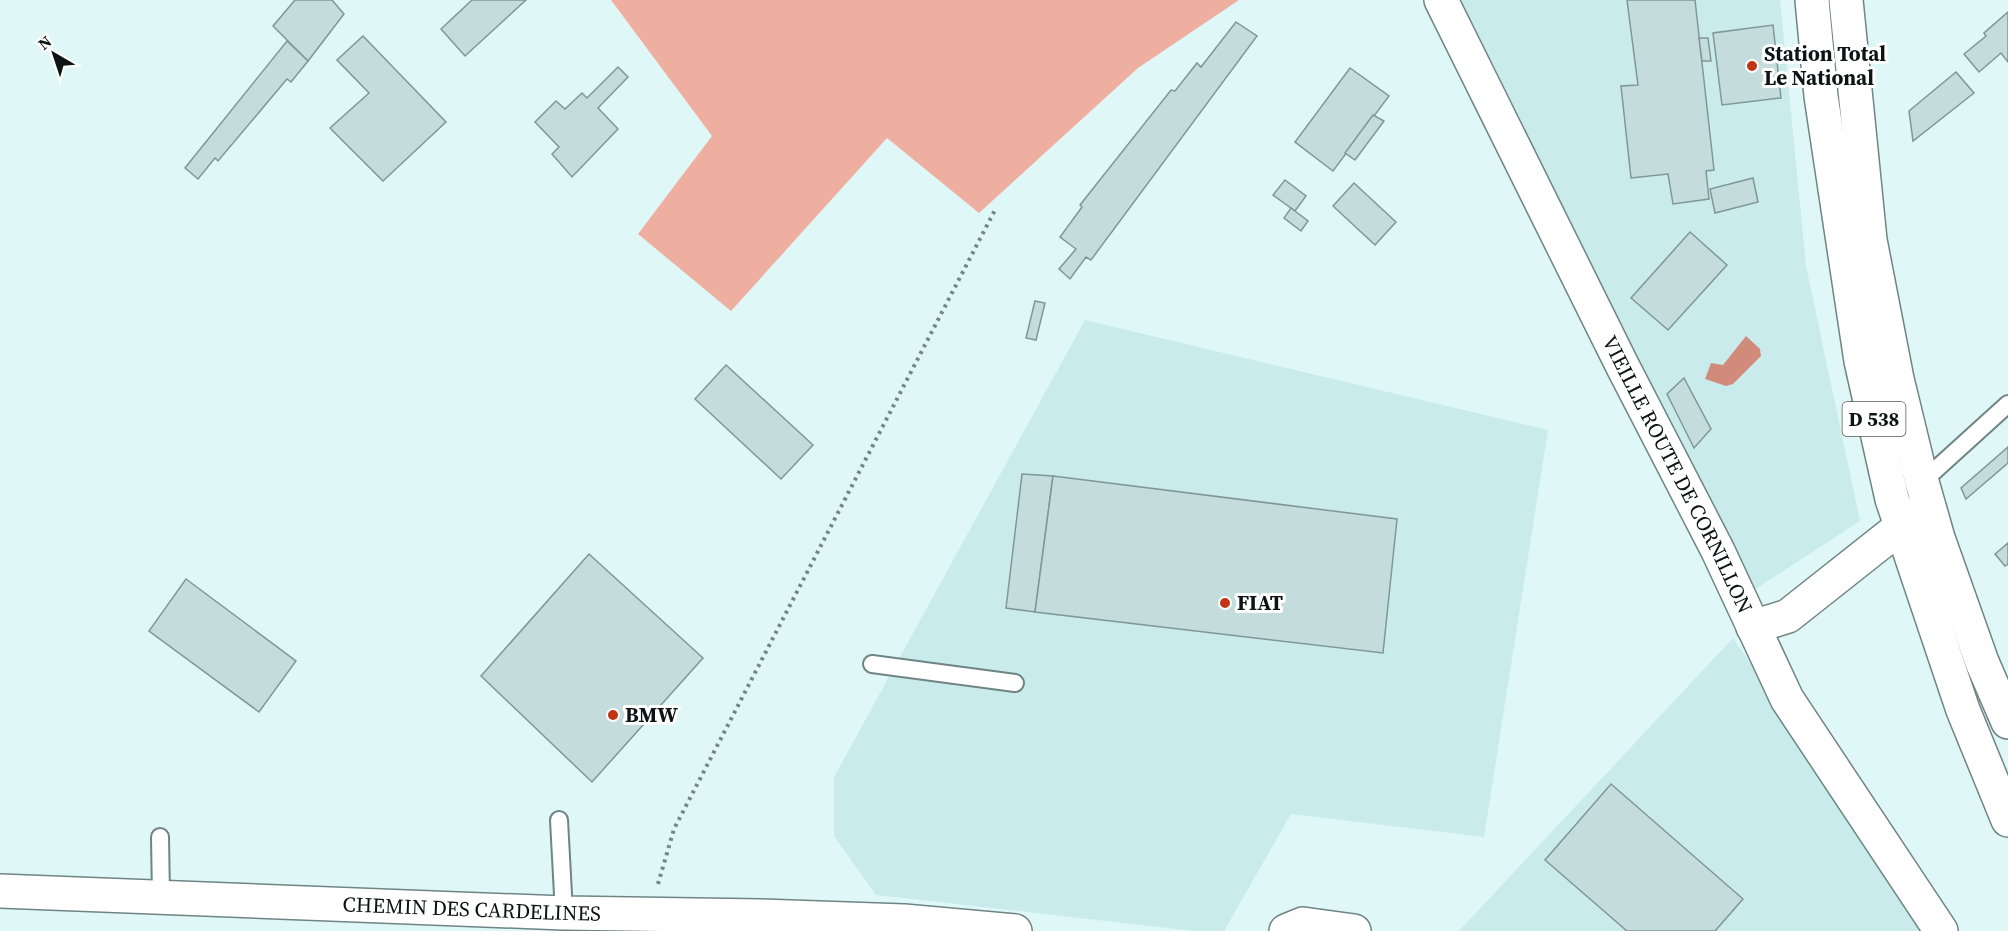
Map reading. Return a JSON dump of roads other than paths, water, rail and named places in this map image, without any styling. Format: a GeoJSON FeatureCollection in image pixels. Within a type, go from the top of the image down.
{"type":"FeatureCollection","features":[{"type":"Feature","properties":{"kind":"street","name":"VIEILLE ROUTE DE CORNILLON"},"geometry":{"type":"LineString","coordinates":[[1441,0],[1622,365],[1718,551],[1787,699],[1941,931]]}},
{"type":"Feature","properties":{"kind":"street","name":"D 538"},"geometry":{"type":"LineString","coordinates":[[1812,0],[1821,96],[1861,361],[1892,499],[1963,710],[2008,820]]}},
{"type":"Feature","properties":{"kind":"street","name":"D 538"},"geometry":{"type":"LineString","coordinates":[[1846,0],[1870,240],[1897,379],[1938,538],[1982,662],[2008,722]]}},
{"type":"Feature","properties":{"kind":"street"},"geometry":{"type":"LineString","coordinates":[[1753,627],[1788,616],[1862,559],[1901,525],[1925,494]]}},
{"type":"Feature","properties":{"kind":"street","name":"CHEMIN DES CARDELINES"},"geometry":{"type":"LineString","coordinates":[[0,891],[564,913],[904,921],[1015,931]]}},
{"type":"Feature","properties":{"kind":"street"},"geometry":{"type":"LineString","coordinates":[[1286,931],[1304,924],[1354,931]]}},
{"type":"Feature","properties":{"kind":"lane"},"geometry":{"type":"LineString","coordinates":[[1925,494],[2008,404]]}},
{"type":"Feature","properties":{"kind":"lane"},"geometry":{"type":"LineString","coordinates":[[872,664],[1015,683]]}},
{"type":"Feature","properties":{"kind":"lane"},"geometry":{"type":"LineString","coordinates":[[559,820],[564,913]]}},
{"type":"Feature","properties":{"kind":"lane"},"geometry":{"type":"LineString","coordinates":[[160,837],[161,897]]}},
{"type":"Feature","properties":{"kind":"place","name":"Station Total Le National"},"geometry":{"type":"Point","coordinates":[1752,66]}},
{"type":"Feature","properties":{"kind":"place","name":"FIAT"},"geometry":{"type":"Point","coordinates":[1225,603]}},
{"type":"Feature","properties":{"kind":"place","name":"BMW"},"geometry":{"type":"Point","coordinates":[613,715]}}]}
